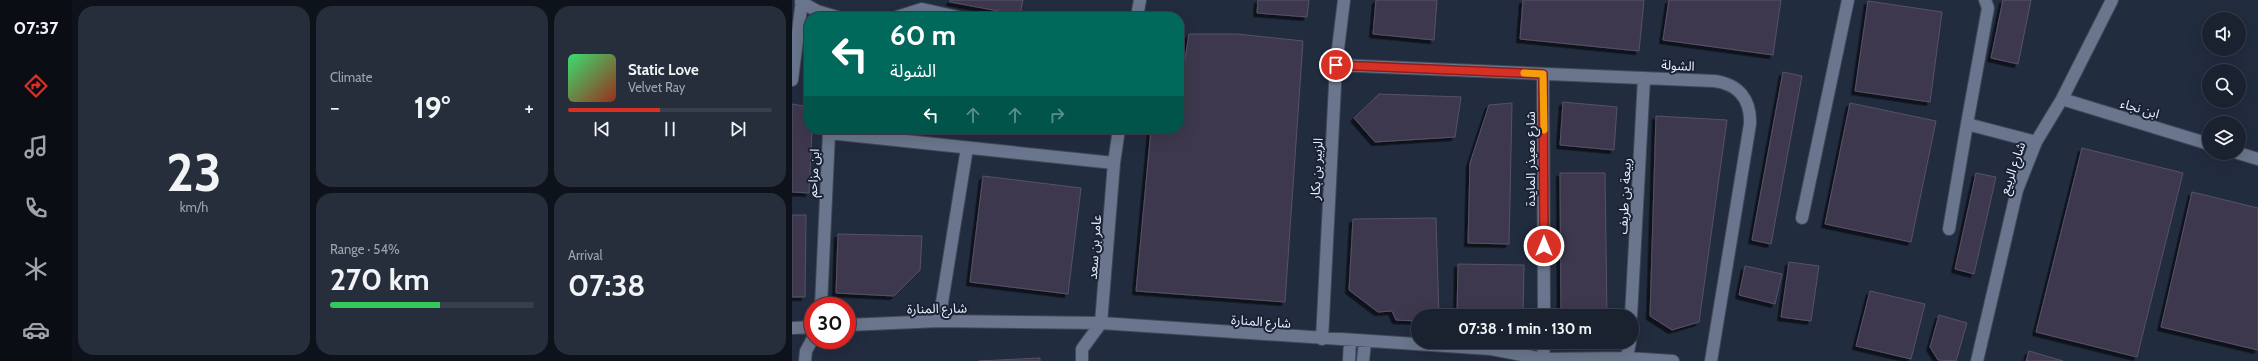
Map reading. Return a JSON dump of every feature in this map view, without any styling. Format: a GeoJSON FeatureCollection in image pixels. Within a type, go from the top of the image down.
{"type":"FeatureCollection","features":[{"type":"Feature","properties":{"kind":"street"},"geometry":{"type":"LineString","coordinates":[[1137,12],[1138,0]]}},
{"type":"Feature","properties":{"kind":"street","name":"الزبير بن بكار"},"geometry":{"type":"LineString","coordinates":[[1322,339],[1336,65],[1344,0]]}},
{"type":"Feature","properties":{"kind":"street"},"geometry":{"type":"LineString","coordinates":[[1802,218],[1848,0]]}},
{"type":"Feature","properties":{"kind":"street"},"geometry":{"type":"LineString","coordinates":[[1949,228],[1988,8],[1985,0]]}},
{"type":"Feature","properties":{"kind":"street","name":"شارع الربيع"},"geometry":{"type":"LineString","coordinates":[[1977,361],[2017,190],[2036,142],[2062,99],[2112,0]]}},
{"type":"Feature","properties":{"kind":"street"},"geometry":{"type":"LineString","coordinates":[[792,80],[801,1],[823,12]]}},
{"type":"Feature","properties":{"kind":"street"},"geometry":{"type":"LineString","coordinates":[[908,12],[923,5],[943,12]]}},
{"type":"Feature","properties":{"kind":"street","name":"الشولة"},"geometry":{"type":"LineString","coordinates":[[1336,65],[1725,82],[1742,94],[1748,103],[1750,113],[1711,361]]}},
{"type":"Feature","properties":{"kind":"street","name":"شارع معيذر المايدة"},"geometry":{"type":"LineString","coordinates":[[1543,74],[1544,309]]}},
{"type":"Feature","properties":{"kind":"street","name":"ربيعة بن طريف"},"geometry":{"type":"LineString","coordinates":[[1631,309],[1644,78]]}},
{"type":"Feature","properties":{"kind":"street","name":"ابن نجاء"},"geometry":{"type":"LineString","coordinates":[[2062,99],[2202,142]]}},
{"type":"Feature","properties":{"kind":"street"},"geometry":{"type":"LineString","coordinates":[[1967,124],[2036,142]]}},
{"type":"Feature","properties":{"kind":"street","name":"ابن مزاحم"},"geometry":{"type":"LineString","coordinates":[[821,297],[829,134]]}},
{"type":"Feature","properties":{"kind":"street","name":"ابن مزاحم"},"geometry":{"type":"LineString","coordinates":[[838,134],[1114,163]]}},
{"type":"Feature","properties":{"kind":"street","name":"عامر بن سعد"},"geometry":{"type":"LineString","coordinates":[[1101,323],[1114,163],[1118,134]]}},
{"type":"Feature","properties":{"kind":"street"},"geometry":{"type":"LineString","coordinates":[[939,321],[967,148]]}},
{"type":"Feature","properties":{"kind":"street"},"geometry":{"type":"LineString","coordinates":[[2246,155],[2258,159]]}},
{"type":"Feature","properties":{"kind":"street","name":"شارع المنارة"},"geometry":{"type":"LineString","coordinates":[[856,325],[939,321],[1101,323],[1350,341],[1491,349],[1543,360],[1673,361]]}},
{"type":"Feature","properties":{"kind":"street"},"geometry":{"type":"LineString","coordinates":[[1082,361],[1082,349],[1101,323]]}},
{"type":"Feature","properties":{"kind":"street"},"geometry":{"type":"LineString","coordinates":[[792,328],[804,327]]}},
{"type":"Feature","properties":{"kind":"street"},"geometry":{"type":"LineString","coordinates":[[1349,361],[1350,341]]}},
{"type":"Feature","properties":{"kind":"street"},"geometry":{"type":"LineString","coordinates":[[1363,361],[1365,342]]}},
{"type":"Feature","properties":{"kind":"street"},"geometry":{"type":"LineString","coordinates":[[805,361],[807,349]]}},
{"type":"Feature","properties":{"kind":"street"},"geometry":{"type":"LineString","coordinates":[[1543,360],[1544,349]]}},
{"type":"Feature","properties":{"kind":"street"},"geometry":{"type":"LineString","coordinates":[[1626,360],[1628,349]]}},
{"type":"Feature","properties":{"kind":"building"},"geometry":{"type":"Polygon","coordinates":[[[950,0],[1023,0],[1021,12],[1004,12],[950,2],[950,0]]]}},
{"type":"Feature","properties":{"kind":"building"},"geometry":{"type":"Polygon","coordinates":[[[1258,0],[1309,0],[1307,17],[1257,13],[1258,0]]]}},
{"type":"Feature","properties":{"kind":"building"},"geometry":{"type":"Polygon","coordinates":[[[1376,0],[1437,0],[1434,40],[1373,34],[1376,0]]]}},
{"type":"Feature","properties":{"kind":"building"},"geometry":{"type":"Polygon","coordinates":[[[1523,0],[1644,0],[1639,51],[1520,39],[1523,0]]]}},
{"type":"Feature","properties":{"kind":"building"},"geometry":{"type":"Polygon","coordinates":[[[1669,0],[1781,0],[1773,55],[1663,40],[1669,0]]]}},
{"type":"Feature","properties":{"kind":"building"},"geometry":{"type":"Polygon","coordinates":[[[2003,0],[2031,0],[2018,64],[1991,58],[2003,0]]]}},
{"type":"Feature","properties":{"kind":"building"},"geometry":{"type":"Polygon","coordinates":[[[1868,1],[1942,12],[1930,102],[1855,91],[1868,1]]]}},
{"type":"Feature","properties":{"kind":"building"},"geometry":{"type":"Polygon","coordinates":[[[1189,34],[1237,34],[1303,41],[1285,302],[1136,291],[1151,134],[1184,134],[1184,65],[1189,34]]]}},
{"type":"Feature","properties":{"kind":"building"},"geometry":{"type":"Polygon","coordinates":[[[1783,72],[1802,76],[1771,244],[1752,240],[1783,72]]]}},
{"type":"Feature","properties":{"kind":"building"},"geometry":{"type":"Polygon","coordinates":[[[1379,94],[1461,97],[1455,137],[1375,142],[1354,118],[1379,94]]]}},
{"type":"Feature","properties":{"kind":"building"},"geometry":{"type":"Polygon","coordinates":[[[1563,102],[1617,107],[1614,150],[1560,145],[1563,102]]]}},
{"type":"Feature","properties":{"kind":"building"},"geometry":{"type":"Polygon","coordinates":[[[1512,103],[1509,244],[1468,243],[1470,163],[1489,105],[1512,103]]]}},
{"type":"Feature","properties":{"kind":"building"},"geometry":{"type":"Polygon","coordinates":[[[1850,103],[1936,121],[1911,242],[1825,224],[1850,103]]]}},
{"type":"Feature","properties":{"kind":"building"},"geometry":{"type":"Polygon","coordinates":[[[792,104],[804,106],[804,134],[812,134],[809,193],[792,192],[792,104]]]}},
{"type":"Feature","properties":{"kind":"building"},"geometry":{"type":"Polygon","coordinates":[[[1656,116],[1727,120],[1699,322],[1672,330],[1650,316],[1656,116]]]}},
{"type":"Feature","properties":{"kind":"building"},"geometry":{"type":"Polygon","coordinates":[[[2082,148],[2183,173],[2137,357],[2036,332],[2082,148]]]}},
{"type":"Feature","properties":{"kind":"building"},"geometry":{"type":"Polygon","coordinates":[[[1560,173],[1605,173],[1607,309],[1561,309],[1560,173]]]}},
{"type":"Feature","properties":{"kind":"building"},"geometry":{"type":"Polygon","coordinates":[[[1976,173],[1996,177],[1974,274],[1955,269],[1976,173]]]}},
{"type":"Feature","properties":{"kind":"building"},"geometry":{"type":"Polygon","coordinates":[[[983,176],[1081,188],[1068,294],[970,282],[983,176]]]}},
{"type":"Feature","properties":{"kind":"building"},"geometry":{"type":"Polygon","coordinates":[[[2192,192],[2258,208],[2258,350],[2161,327],[2192,192]]]}},
{"type":"Feature","properties":{"kind":"building"},"geometry":{"type":"Polygon","coordinates":[[[792,215],[806,215],[805,297],[792,297],[792,215]]]}},
{"type":"Feature","properties":{"kind":"building"},"geometry":{"type":"Polygon","coordinates":[[[1436,218],[1439,309],[1411,309],[1411,321],[1396,320],[1392,311],[1378,312],[1349,290],[1353,219],[1436,218]]]}},
{"type":"Feature","properties":{"kind":"building"},"geometry":{"type":"Polygon","coordinates":[[[838,234],[922,236],[920,270],[894,296],[836,293],[838,234]]]}},
{"type":"Feature","properties":{"kind":"building"},"geometry":{"type":"Polygon","coordinates":[[[1789,262],[1819,266],[1811,321],[1781,317],[1789,262]]]}},
{"type":"Feature","properties":{"kind":"building"},"geometry":{"type":"Polygon","coordinates":[[[1458,264],[1524,265],[1523,309],[1457,309],[1458,264]]]}},
{"type":"Feature","properties":{"kind":"building"},"geometry":{"type":"Polygon","coordinates":[[[1745,266],[1782,274],[1775,304],[1739,295],[1745,266]]]}},
{"type":"Feature","properties":{"kind":"building"},"geometry":{"type":"Polygon","coordinates":[[[1870,291],[1925,304],[1911,359],[1856,346],[1870,291]]]}},
{"type":"Feature","properties":{"kind":"building"},"geometry":{"type":"Polygon","coordinates":[[[1939,315],[1967,323],[1956,361],[1938,360],[1930,347],[1939,315]]]}},
{"type":"Feature","properties":{"kind":"building"},"geometry":{"type":"Polygon","coordinates":[[[2029,351],[2063,361],[2026,361],[2029,351]]]}},
{"type":"Feature","properties":{"kind":"building"},"geometry":{"type":"Polygon","coordinates":[[[1040,358],[1040,361],[979,361],[1040,358]]]}},
{"type":"Feature","properties":{"kind":"slow traffic"},"geometry":{"type":"LineString","coordinates":[[1524,73],[1543,74],[1544,130]]}},
{"type":"Feature","properties":{"kind":"route"},"geometry":{"type":"LineString","coordinates":[[1336,65],[1543,74],[1544,246]]}}]}
